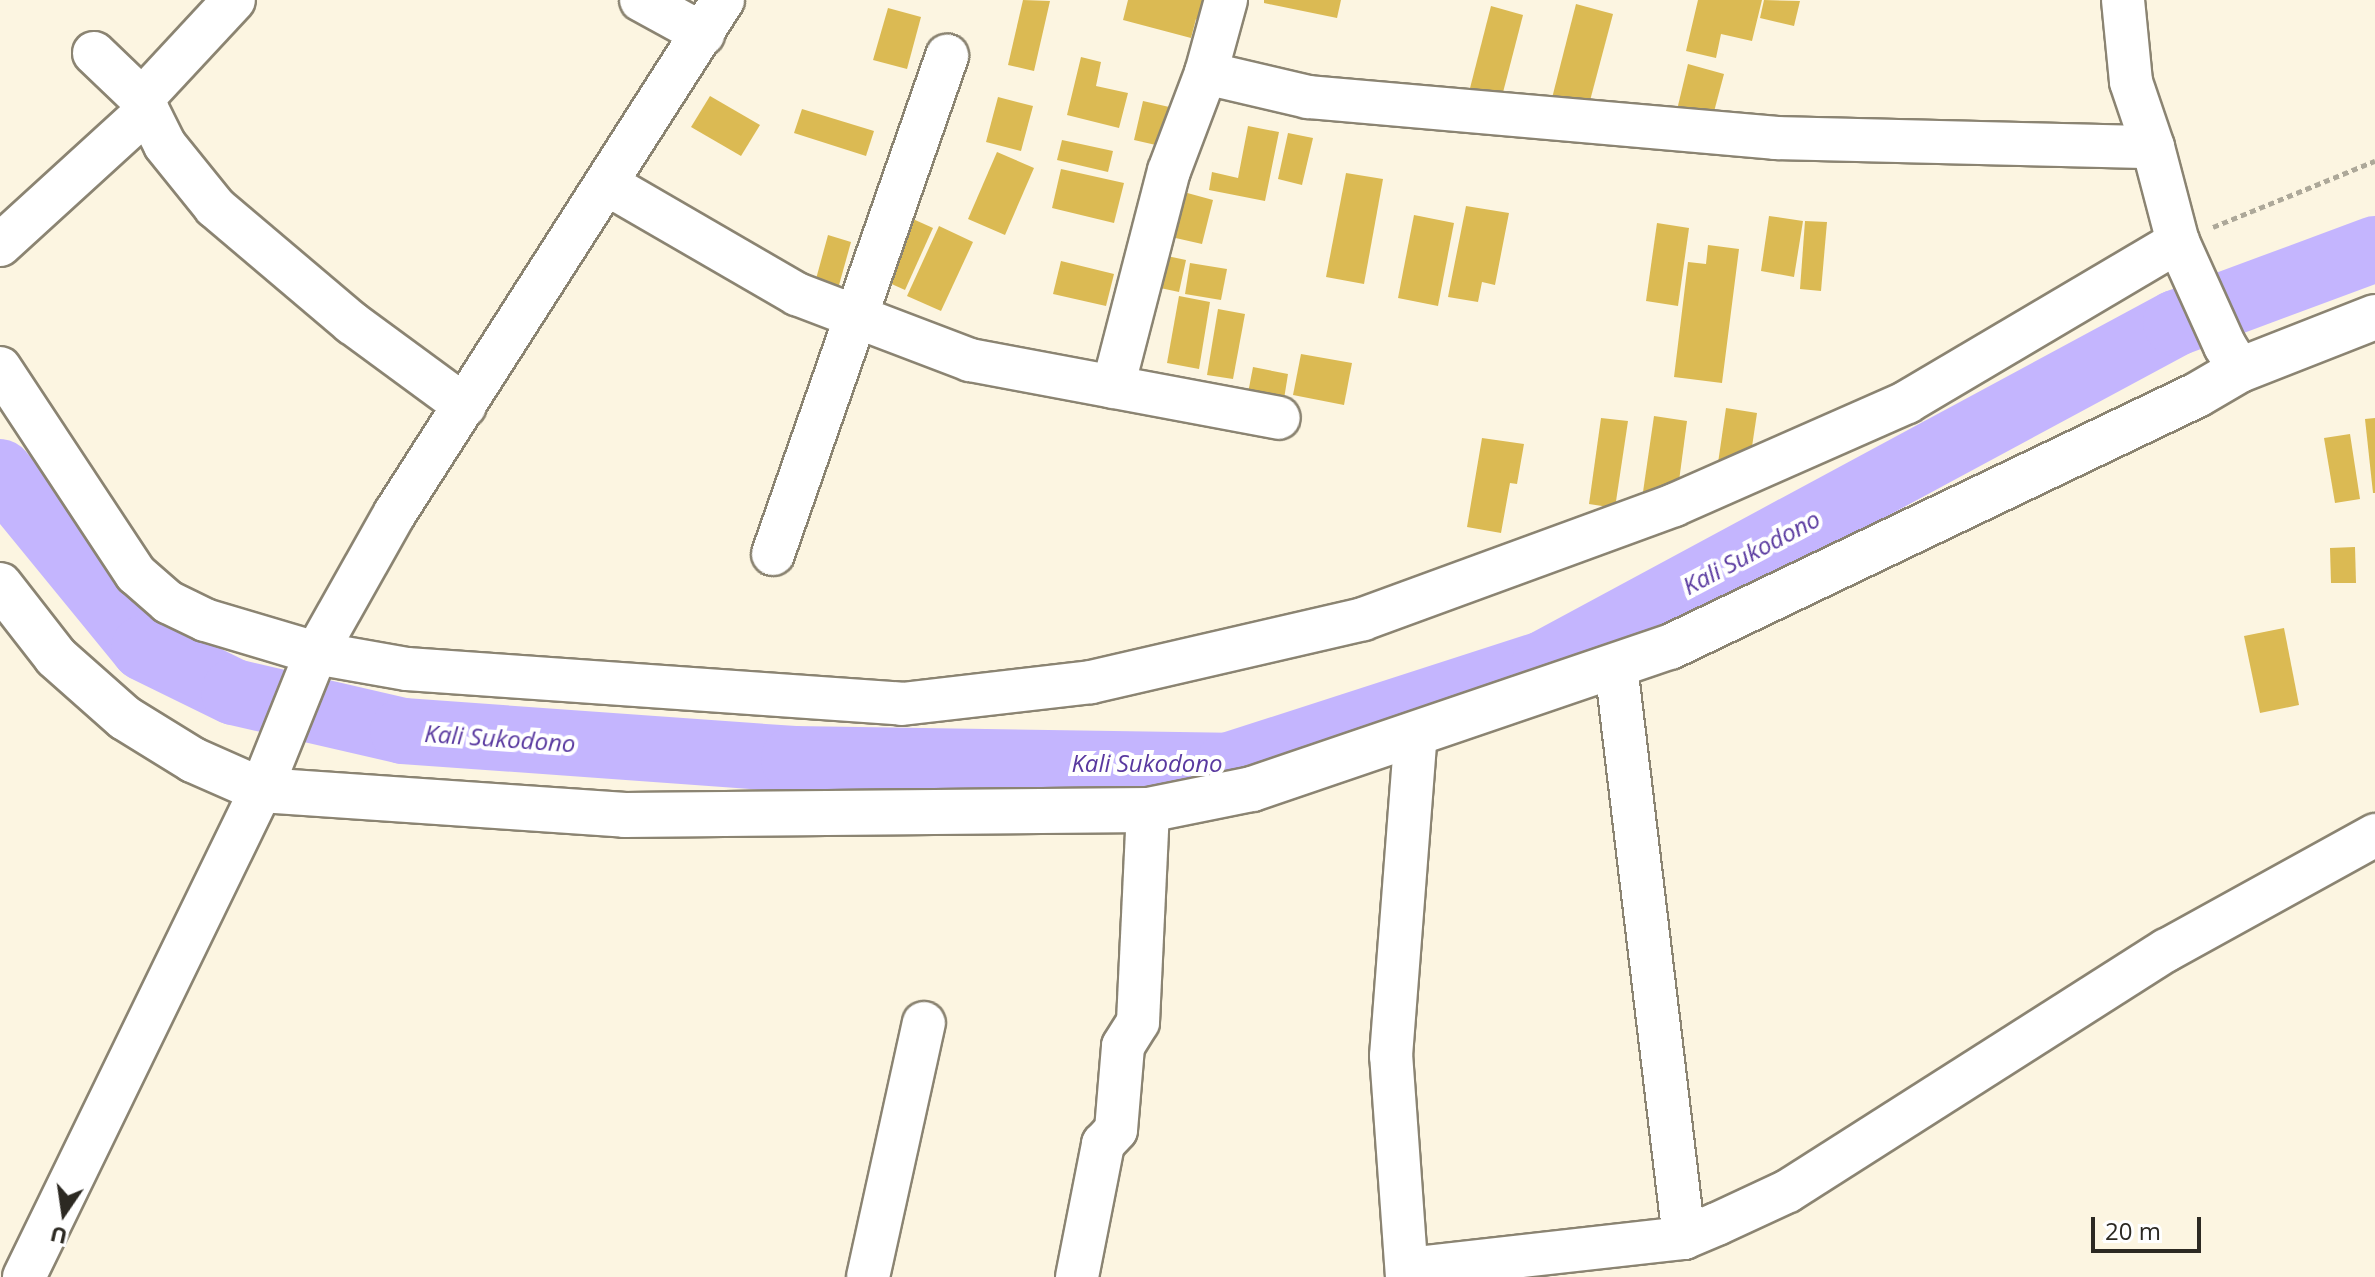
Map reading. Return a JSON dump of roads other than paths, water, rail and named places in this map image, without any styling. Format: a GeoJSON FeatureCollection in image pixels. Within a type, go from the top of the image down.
{"type":"FeatureCollection","features":[{"type":"Feature","properties":{"kind":"street"},"geometry":{"type":"LineString","coordinates":[[0,245],[145,104],[234,0]]}},
{"type":"Feature","properties":{"kind":"street"},"geometry":{"type":"LineString","coordinates":[[24,1277],[268,772],[313,660],[395,513],[713,17],[641,0]]}},
{"type":"Feature","properties":{"kind":"street"},"geometry":{"type":"LineString","coordinates":[[1113,387],[1169,171],[1206,73],[1226,0]]}},
{"type":"Feature","properties":{"kind":"street"},"geometry":{"type":"LineString","coordinates":[[2123,0],[2131,82],[2153,147],[2181,249],[2232,358]]}},
{"type":"Feature","properties":{"kind":"street"},"geometry":{"type":"LineString","coordinates":[[94,53],[145,104],[165,145],[215,207],[352,323],[465,406]]}},
{"type":"Feature","properties":{"kind":"street"},"geometry":{"type":"LineString","coordinates":[[773,554],[947,56]]}},
{"type":"Feature","properties":{"kind":"street"},"geometry":{"type":"LineString","coordinates":[[1206,73],[1308,97],[1776,138],[2153,147]]}},
{"type":"Feature","properties":{"kind":"street"},"geometry":{"type":"LineString","coordinates":[[607,184],[797,294],[970,360],[1279,418]]}},
{"type":"Feature","properties":{"kind":"street"},"geometry":{"type":"LineString","coordinates":[[0,368],[107,534],[155,593],[205,620],[313,660],[487,677],[902,704],[1091,682],[1363,619],[1674,505],[1907,402],[2181,249]]}},
{"type":"Feature","properties":{"kind":"street"},"geometry":{"type":"LineString","coordinates":[[0,585],[56,657],[125,718],[193,760],[268,772],[625,815],[1148,810],[1252,789],[1685,641],[2197,395],[2232,358],[2375,317]]}},
{"type":"Feature","properties":{"kind":"street"},"geometry":{"type":"LineString","coordinates":[[1616,666],[1684,1238]]}},
{"type":"Feature","properties":{"kind":"street"},"geometry":{"type":"LineString","coordinates":[[1416,734],[1391,1056],[1407,1273],[1684,1238],[1788,1191],[2167,950],[2375,835]]}},
{"type":"Feature","properties":{"kind":"street"},"geometry":{"type":"LineString","coordinates":[[1077,1277],[1103,1144],[1116,1130],[1123,1046],[1138,1022],[1148,810]]}},
{"type":"Feature","properties":{"kind":"street"},"geometry":{"type":"LineString","coordinates":[[868,1277],[924,1023]]}},
{"type":"Feature","properties":{"kind":"waterway","name":"Kali Sukodono"},"geometry":{"type":"LineString","coordinates":[[0,472],[144,648],[234,692],[403,731],[794,759],[1227,766],[1545,663],[2176,323],[2375,249]]}}]}
